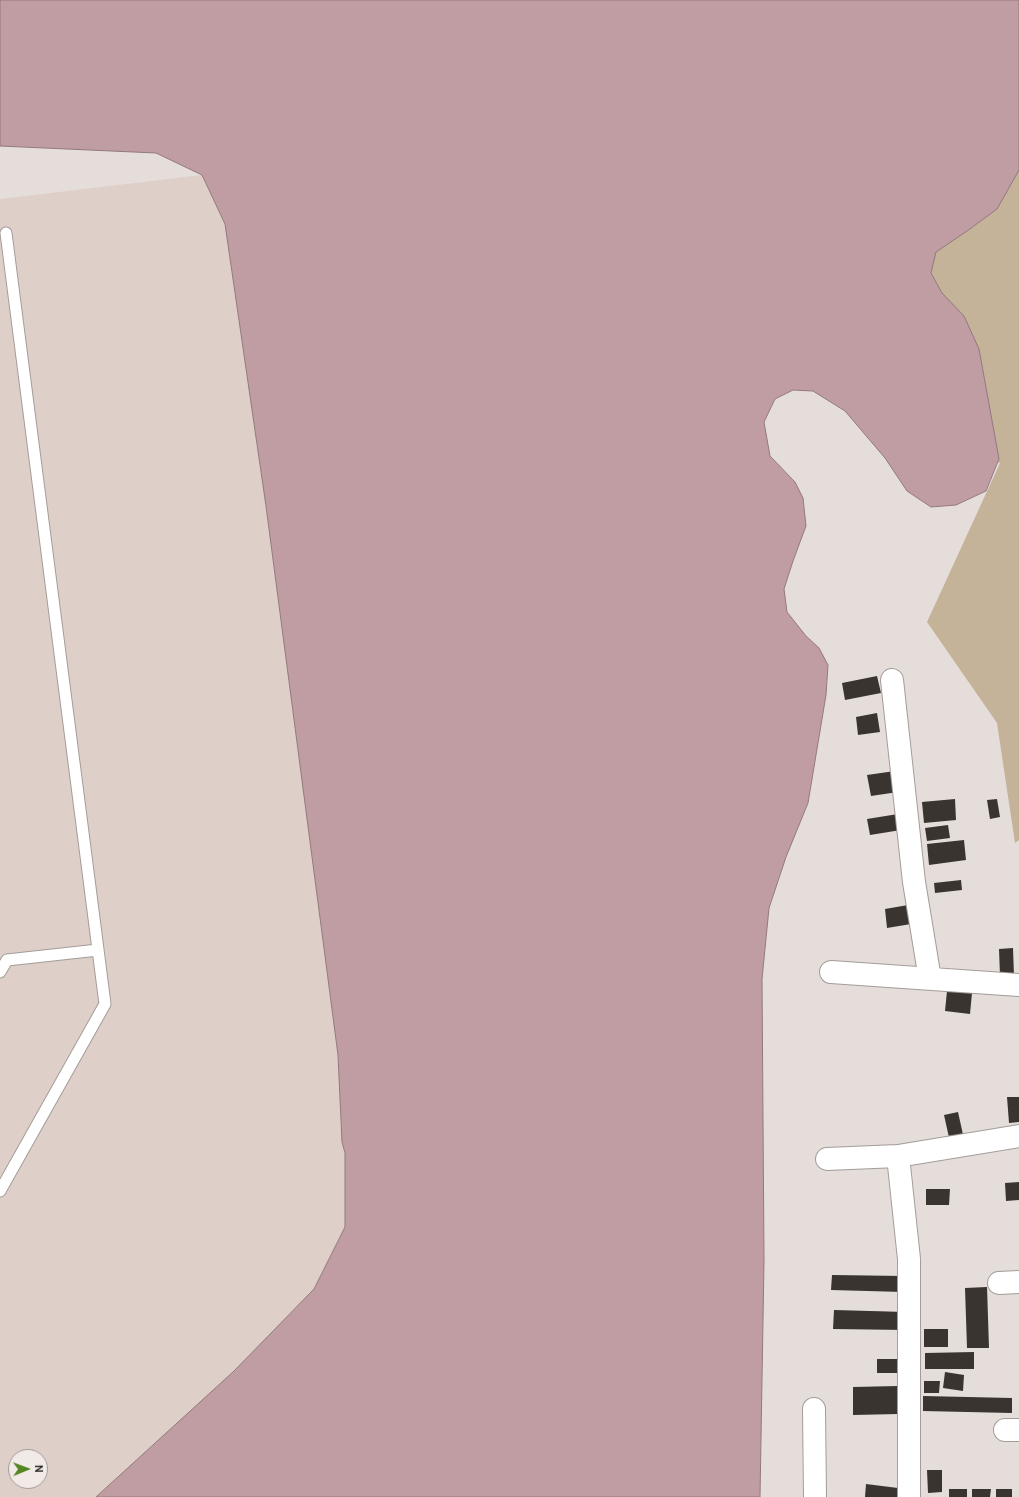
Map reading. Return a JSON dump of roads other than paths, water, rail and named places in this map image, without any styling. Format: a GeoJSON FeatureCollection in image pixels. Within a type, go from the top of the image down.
{"type":"FeatureCollection","features":[{"type":"Feature","properties":{"kind":"street"},"geometry":{"type":"LineString","coordinates":[[892,680],[914,882],[930,979]]}},
{"type":"Feature","properties":{"kind":"street"},"geometry":{"type":"LineString","coordinates":[[830,972],[1019,985]]}},
{"type":"Feature","properties":{"kind":"street"},"geometry":{"type":"LineString","coordinates":[[827,1159],[898,1156],[1019,1136]]}},
{"type":"Feature","properties":{"kind":"street"},"geometry":{"type":"LineString","coordinates":[[898,1156],[909,1259],[909,1497]]}},
{"type":"Feature","properties":{"kind":"street"},"geometry":{"type":"LineString","coordinates":[[814,1409],[815,1497]]}},
{"type":"Feature","properties":{"kind":"lane"},"geometry":{"type":"LineString","coordinates":[[0,1190],[105,1004],[6,233]]}},
{"type":"Feature","properties":{"kind":"lane"},"geometry":{"type":"LineString","coordinates":[[0,972],[7,960],[98,950]]}}]}
